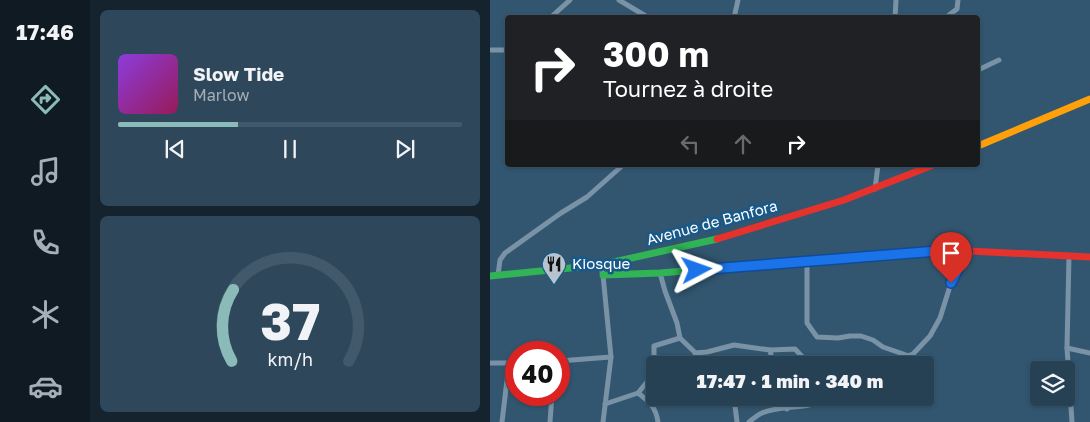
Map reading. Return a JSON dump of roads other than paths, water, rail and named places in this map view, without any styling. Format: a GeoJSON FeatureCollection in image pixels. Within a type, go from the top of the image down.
{"type":"FeatureCollection","features":[{"type":"Feature","properties":{"kind":"main road"},"geometry":{"type":"LineString","coordinates":[[980,145],[1090,100]]}},
{"type":"Feature","properties":{"kind":"main road","name":"Avenue de Banfora"},"geometry":{"type":"LineString","coordinates":[[490,276],[600,265],[727,237],[875,189],[928,167]]}},
{"type":"Feature","properties":{"kind":"main road"},"geometry":{"type":"LineString","coordinates":[[603,275],[950,250],[1090,257]]}},
{"type":"Feature","properties":{"kind":"street"},"geometry":{"type":"LineString","coordinates":[[553,15],[570,0]]}},
{"type":"Feature","properties":{"kind":"street"},"geometry":{"type":"LineString","coordinates":[[619,0],[644,15]]}},
{"type":"Feature","properties":{"kind":"street"},"geometry":{"type":"LineString","coordinates":[[735,15],[738,0]]}},
{"type":"Feature","properties":{"kind":"street"},"geometry":{"type":"LineString","coordinates":[[895,15],[896,0]]}},
{"type":"Feature","properties":{"kind":"street"},"geometry":{"type":"LineString","coordinates":[[955,15],[958,0]]}},
{"type":"Feature","properties":{"kind":"street"},"geometry":{"type":"LineString","coordinates":[[949,15],[956,9]]}},
{"type":"Feature","properties":{"kind":"street"},"geometry":{"type":"LineString","coordinates":[[490,50],[505,50]]}},
{"type":"Feature","properties":{"kind":"street"},"geometry":{"type":"LineString","coordinates":[[980,69],[999,60]]}},
{"type":"Feature","properties":{"kind":"street"},"geometry":{"type":"LineString","coordinates":[[498,275],[500,260],[505,253],[587,197],[621,167]]}},
{"type":"Feature","properties":{"kind":"street"},"geometry":{"type":"LineString","coordinates":[[875,189],[878,167]]}},
{"type":"Feature","properties":{"kind":"street"},"geometry":{"type":"LineString","coordinates":[[806,261],[807,323],[817,337],[861,336],[873,340],[883,347],[908,356],[913,354],[930,336],[940,318],[951,283],[967,251]]}},
{"type":"Feature","properties":{"kind":"street"},"geometry":{"type":"LineString","coordinates":[[1069,256],[1067,348],[1072,422]]}},
{"type":"Feature","properties":{"kind":"street"},"geometry":{"type":"LineString","coordinates":[[600,265],[603,275],[611,357],[603,422]]}},
{"type":"Feature","properties":{"kind":"street"},"geometry":{"type":"LineString","coordinates":[[660,272],[680,338],[698,356]]}},
{"type":"Feature","properties":{"kind":"street"},"geometry":{"type":"LineString","coordinates":[[654,356],[654,346],[680,338]]}},
{"type":"Feature","properties":{"kind":"street"},"geometry":{"type":"LineString","coordinates":[[695,353],[734,345],[770,350],[795,350],[801,356]]}},
{"type":"Feature","properties":{"kind":"street"},"geometry":{"type":"LineString","coordinates":[[1067,348],[1090,353]]}},
{"type":"Feature","properties":{"kind":"street"},"geometry":{"type":"LineString","coordinates":[[770,350],[771,356]]}},
{"type":"Feature","properties":{"kind":"street"},"geometry":{"type":"LineString","coordinates":[[570,360],[611,357]]}},
{"type":"Feature","properties":{"kind":"street"},"geometry":{"type":"LineString","coordinates":[[490,363],[505,363]]}},
{"type":"Feature","properties":{"kind":"street"},"geometry":{"type":"LineString","coordinates":[[605,404],[638,393],[646,383]]}},
{"type":"Feature","properties":{"kind":"street"},"geometry":{"type":"LineString","coordinates":[[502,422],[505,392]]}},
{"type":"Feature","properties":{"kind":"street"},"geometry":{"type":"LineString","coordinates":[[638,393],[656,411],[658,422]]}},
{"type":"Feature","properties":{"kind":"street"},"geometry":{"type":"LineString","coordinates":[[550,422],[551,406]]}},
{"type":"Feature","properties":{"kind":"street"},"geometry":{"type":"LineString","coordinates":[[735,406],[737,422]]}},
{"type":"Feature","properties":{"kind":"street"},"geometry":{"type":"LineString","coordinates":[[748,422],[761,413],[803,406]]}},
{"type":"Feature","properties":{"kind":"place","name":"Kiosque"},"geometry":{"type":"Point","coordinates":[554,285]}}]}
